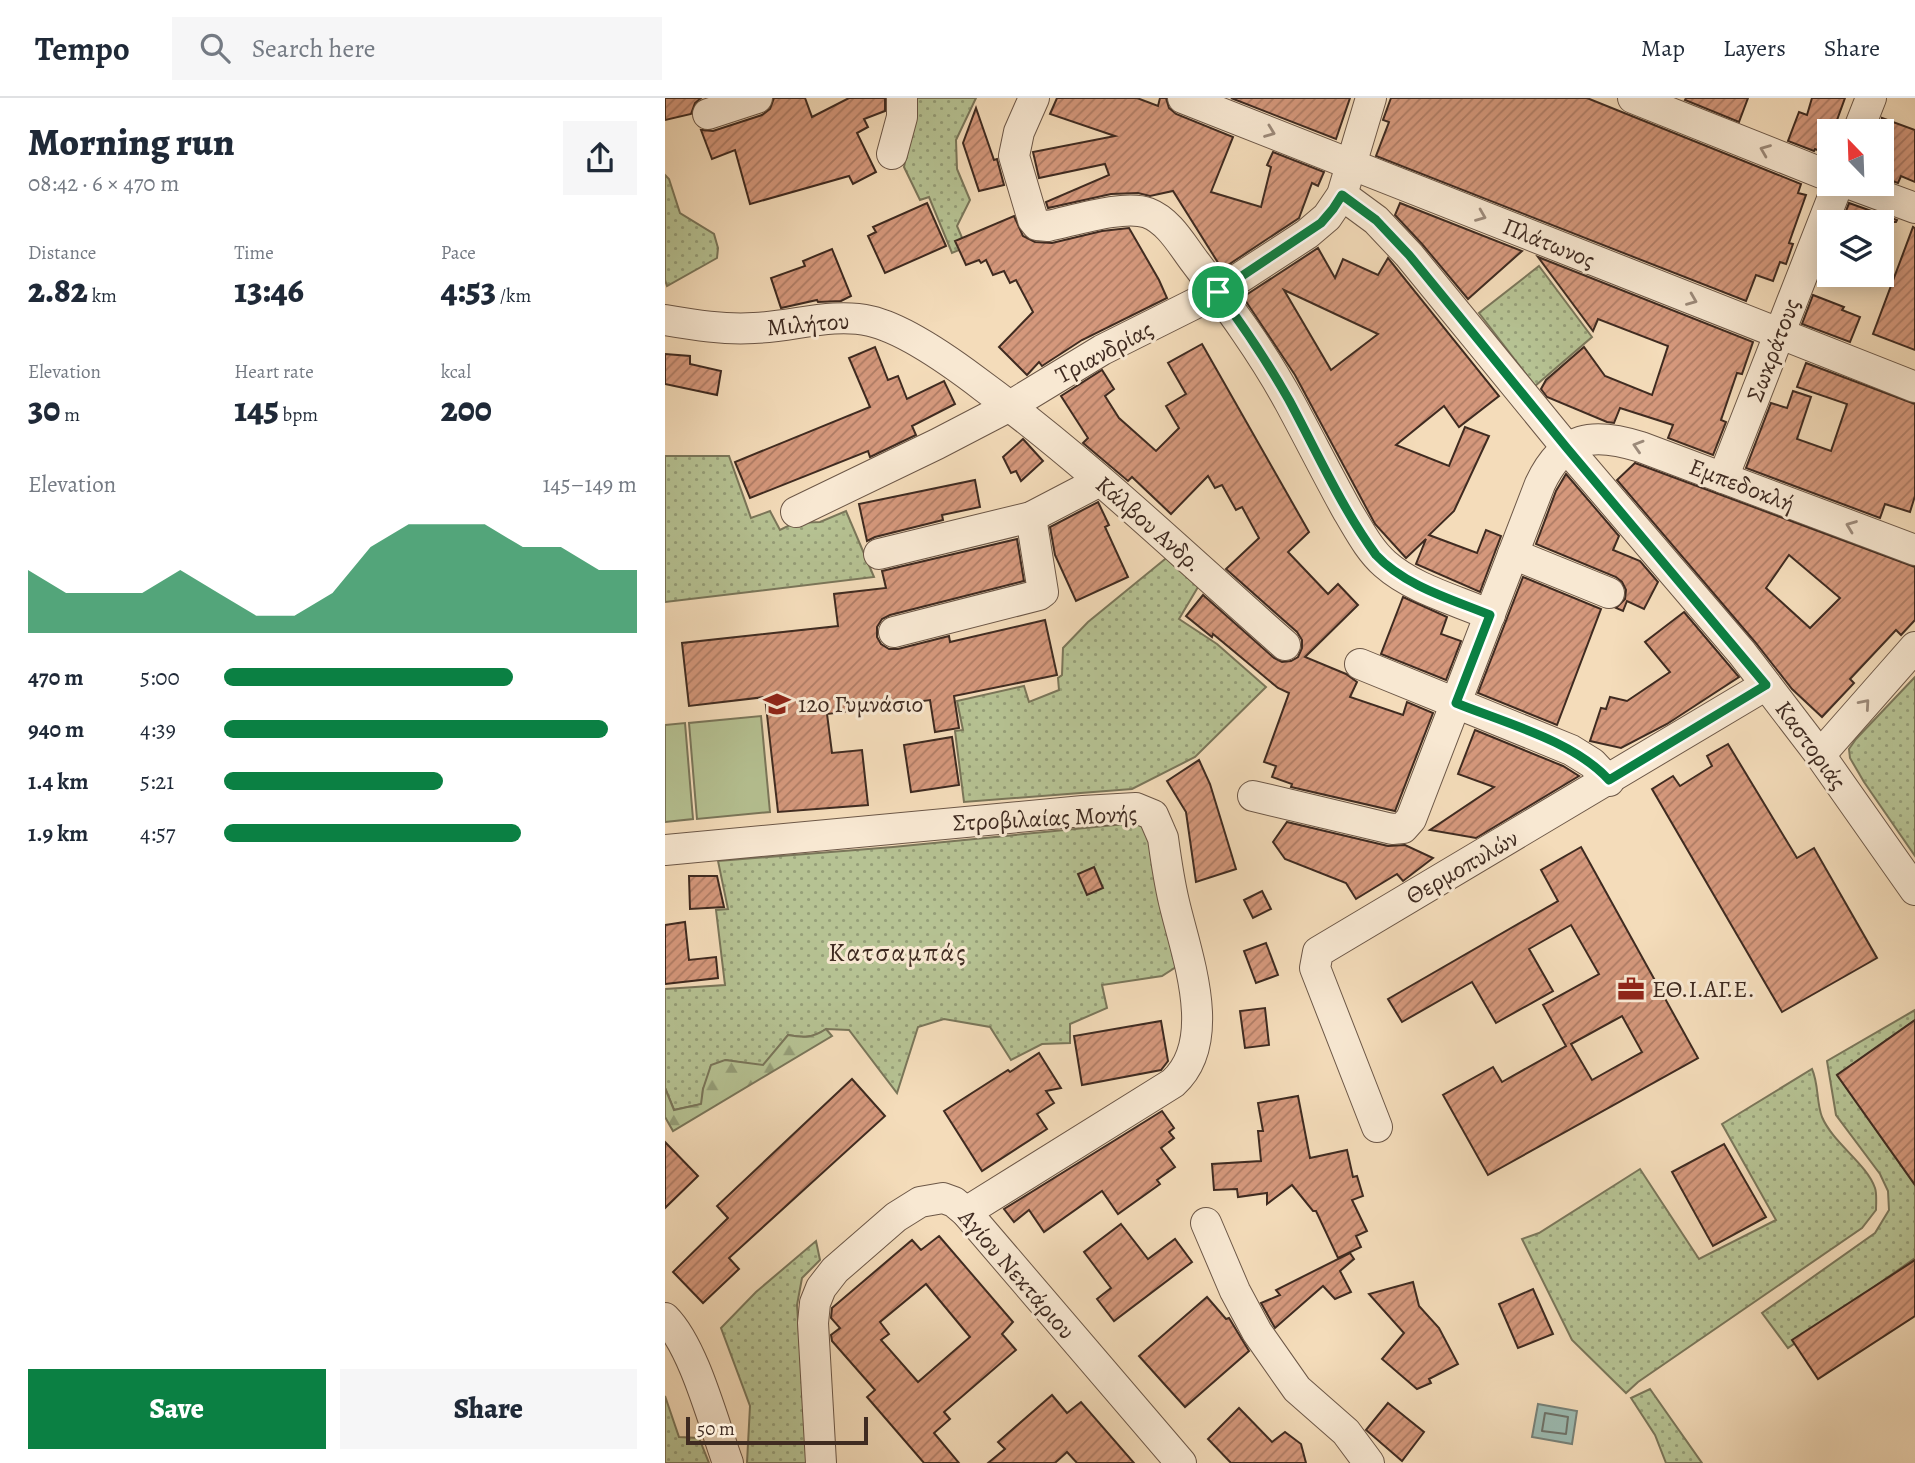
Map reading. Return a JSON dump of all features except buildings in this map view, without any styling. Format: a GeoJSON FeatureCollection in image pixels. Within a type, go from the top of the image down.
{"type":"FeatureCollection","features":[{"type":"Feature","properties":{"kind":"street"},"geometry":{"type":"LineString","coordinates":[[708,114],[757,98]]}},
{"type":"Feature","properties":{"kind":"street"},"geometry":{"type":"LineString","coordinates":[[892,154],[901,122],[902,98]]}},
{"type":"Feature","properties":{"kind":"street"},"geometry":{"type":"LineString","coordinates":[[1034,98],[1014,150],[1035,223],[1043,226],[1132,210],[1148,213],[1168,228],[1218,292],[1282,388],[1332,484],[1376,555],[1384,564],[1409,581],[1490,615]]}},
{"type":"Feature","properties":{"kind":"street","name":"Πλάτωνος"},"geometry":{"type":"LineString","coordinates":[[1183,98],[1915,387]]}},
{"type":"Feature","properties":{"kind":"street","name":"Τριανδρίας"},"geometry":{"type":"LineString","coordinates":[[796,512],[1010,406],[1102,350],[1218,292],[1321,223],[1342,195],[1371,98]]}},
{"type":"Feature","properties":{"kind":"street"},"geometry":{"type":"LineString","coordinates":[[1633,98],[1817,171]]}},
{"type":"Feature","properties":{"kind":"street"},"geometry":{"type":"LineString","coordinates":[[1863,119],[1871,98]]}},
{"type":"Feature","properties":{"kind":"street","name":"Καστοριάς"},"geometry":{"type":"LineString","coordinates":[[1342,195],[1376,220],[1396,240],[1766,685],[1820,755],[1915,890]]}},
{"type":"Feature","properties":{"kind":"street","name":"Σωκράτους"},"geometry":{"type":"LineString","coordinates":[[1723,478],[1832,196]]}},
{"type":"Feature","properties":{"kind":"street"},"geometry":{"type":"LineString","coordinates":[[1882,196],[1915,208]]}},
{"type":"Feature","properties":{"kind":"street","name":"Μιλήτου"},"geometry":{"type":"LineString","coordinates":[[665,320],[753,329],[855,318],[874,322],[899,332],[944,358],[1010,406]]}},
{"type":"Feature","properties":{"kind":"street","name":"Κάλβου Ανδρ."},"geometry":{"type":"LineString","coordinates":[[1010,406],[1100,481],[1285,645]]}},
{"type":"Feature","properties":{"kind":"street","name":"Εμπεδοκλή"},"geometry":{"type":"LineString","coordinates":[[1566,447],[1585,440],[1630,443],[1915,550]]}},
{"type":"Feature","properties":{"kind":"street"},"geometry":{"type":"LineString","coordinates":[[1252,796],[1392,829],[1403,828],[1411,820],[1545,472],[1566,447]]}},
{"type":"Feature","properties":{"kind":"street"},"geometry":{"type":"LineString","coordinates":[[879,554],[1031,517],[1100,481]]}},
{"type":"Feature","properties":{"kind":"street"},"geometry":{"type":"LineString","coordinates":[[894,632],[1039,596],[1043,592],[1031,517]]}},
{"type":"Feature","properties":{"kind":"street"},"geometry":{"type":"LineString","coordinates":[[1513,554],[1608,593]]}},
{"type":"Feature","properties":{"kind":"street"},"geometry":{"type":"LineString","coordinates":[[1820,755],[1915,647]]}},
{"type":"Feature","properties":{"kind":"street"},"geometry":{"type":"LineString","coordinates":[[1360,664],[1571,750],[1592,763],[1609,780]]}},
{"type":"Feature","properties":{"kind":"street","name":"Θερμοπυλών"},"geometry":{"type":"LineString","coordinates":[[1377,1127],[1315,968],[1318,952],[1766,685]]}},
{"type":"Feature","properties":{"kind":"street","name":"Στροβιλαίας Μονής"},"geometry":{"type":"LineString","coordinates":[[665,850],[1083,811],[1136,808],[1153,815],[1163,838],[1194,992],[1196,1035],[1189,1065],[1173,1083],[966,1212]]}},
{"type":"Feature","properties":{"kind":"street","name":"Αγίου Νεκτάριου"},"geometry":{"type":"LineString","coordinates":[[821,1463],[813,1316],[817,1295],[827,1279],[905,1211],[920,1202],[936,1198],[949,1200],[966,1212],[1181,1463]]}},
{"type":"Feature","properties":{"kind":"street"},"geometry":{"type":"LineString","coordinates":[[1206,1223],[1235,1291],[1257,1332],[1290,1381],[1346,1432],[1369,1463]]}},
{"type":"Feature","properties":{"kind":"street"},"geometry":{"type":"LineString","coordinates":[[665,1318],[675,1329],[689,1354],[728,1463]]}},
{"type":"Feature","properties":{"kind":"green space"},"geometry":{"type":"Polygon","coordinates":[[[912,98],[976,98],[956,140],[957,169],[970,200],[957,226],[966,247],[952,253],[929,197],[920,200],[904,167],[915,107],[912,98]]]}},
{"type":"Feature","properties":{"kind":"green space"},"geometry":{"type":"Polygon","coordinates":[[[665,175],[669,179],[680,213],[714,234],[718,248],[717,258],[667,286],[665,280],[665,175]]]}},
{"type":"Feature","properties":{"kind":"green space"},"geometry":{"type":"Polygon","coordinates":[[[1539,266],[1592,337],[1535,386],[1479,313],[1539,266]]]}},
{"type":"Feature","properties":{"kind":"green space"},"geometry":{"type":"Polygon","coordinates":[[[665,456],[729,456],[751,518],[770,511],[780,530],[794,523],[820,522],[846,511],[874,577],[665,602],[665,456]]]}},
{"type":"Feature","properties":{"kind":"green space"},"geometry":{"type":"Polygon","coordinates":[[[1170,555],[1201,582],[1179,619],[1217,644],[1266,687],[1195,757],[1132,789],[964,802],[955,731],[963,730],[957,701],[1024,686],[1029,702],[1059,690],[1058,678],[1062,675],[1063,648],[1088,622],[1170,555]]]}},
{"type":"Feature","properties":{"kind":"green space"},"geometry":{"type":"Polygon","coordinates":[[[1915,677],[1915,856],[1864,782],[1850,758],[1849,749],[1915,677]]]}},
{"type":"Feature","properties":{"kind":"green space"},"geometry":{"type":"Polygon","coordinates":[[[761,716],[770,812],[697,819],[689,723],[761,716]]]}},
{"type":"Feature","properties":{"kind":"green space"},"geometry":{"type":"Polygon","coordinates":[[[685,723],[693,819],[665,822],[665,725],[685,723]]]}},
{"type":"Feature","properties":{"kind":"green space"},"geometry":{"type":"Polygon","coordinates":[[[1136,823],[1147,827],[1179,965],[1162,976],[1102,985],[1107,1008],[1070,1024],[1070,1043],[1042,1044],[1011,1060],[990,1027],[944,1019],[918,1027],[897,1093],[849,1030],[826,1029],[808,1037],[788,1035],[763,1066],[726,1060],[703,1089],[702,1104],[674,1110],[665,1088],[665,989],[725,985],[716,910],[728,909],[718,861],[1136,823]]]}},
{"type":"Feature","properties":{"kind":"green space"},"geometry":{"type":"Polygon","coordinates":[[[1915,1010],[1915,1020],[1837,1075],[1915,1185],[1915,1258],[1788,1348],[1762,1313],[1875,1233],[1889,1210],[1888,1191],[1880,1174],[1836,1115],[1827,1061],[1915,1010]]]}},
{"type":"Feature","properties":{"kind":"green space"},"geometry":{"type":"Polygon","coordinates":[[[826,1029],[832,1036],[673,1131],[665,1117],[665,1088],[674,1110],[701,1104],[711,1065],[725,1060],[763,1065],[788,1035],[808,1036],[826,1029]]]}},
{"type":"Feature","properties":{"kind":"green space"},"geometry":{"type":"Polygon","coordinates":[[[1812,1069],[1822,1117],[1834,1136],[1871,1179],[1876,1190],[1876,1210],[1862,1228],[1638,1382],[1626,1393],[1572,1340],[1522,1239],[1539,1233],[1640,1169],[1699,1259],[1776,1220],[1722,1124],[1812,1069]]]}},
{"type":"Feature","properties":{"kind":"green space"},"geometry":{"type":"Polygon","coordinates":[[[816,1241],[820,1260],[802,1278],[797,1305],[808,1463],[747,1463],[750,1406],[721,1328],[756,1292],[816,1241]]]}},
{"type":"Feature","properties":{"kind":"green space"},"geometry":{"type":"Polygon","coordinates":[[[1650,1389],[1702,1463],[1666,1463],[1655,1435],[1631,1398],[1650,1389]]]}},
{"type":"Feature","properties":{"kind":"green space"},"geometry":{"type":"Polygon","coordinates":[[[665,1396],[679,1437],[699,1438],[709,1463],[665,1463],[665,1396]]]}},
{"type":"Feature","properties":{"kind":"water"},"geometry":{"type":"Polygon","coordinates":[[[1538,1404],[1577,1411],[1572,1444],[1532,1437],[1538,1404]]]}},
{"type":"Feature","properties":{"kind":"place","name":"12o Γυμνάσιο"},"geometry":{"type":"Point","coordinates":[777,704]}},
{"type":"Feature","properties":{"kind":"place","name":"ΕΘ.Ι.ΑΓ.Ε."},"geometry":{"type":"Point","coordinates":[1631,989]}},
{"type":"Feature","properties":{"kind":"district","name":"Κατσαμπάς"},"geometry":{"type":"Point","coordinates":[898,952]}},
{"type":"Feature","properties":{"kind":"route"},"geometry":{"type":"LineString","coordinates":[[1342,195],[1357,205],[1376,220],[1409,255],[1766,685],[1609,780],[1587,759],[1571,750],[1456,703],[1490,615],[1409,581],[1384,564],[1376,555],[1332,484],[1282,388],[1218,292],[1307,234],[1327,217],[1342,195]]}}]}
